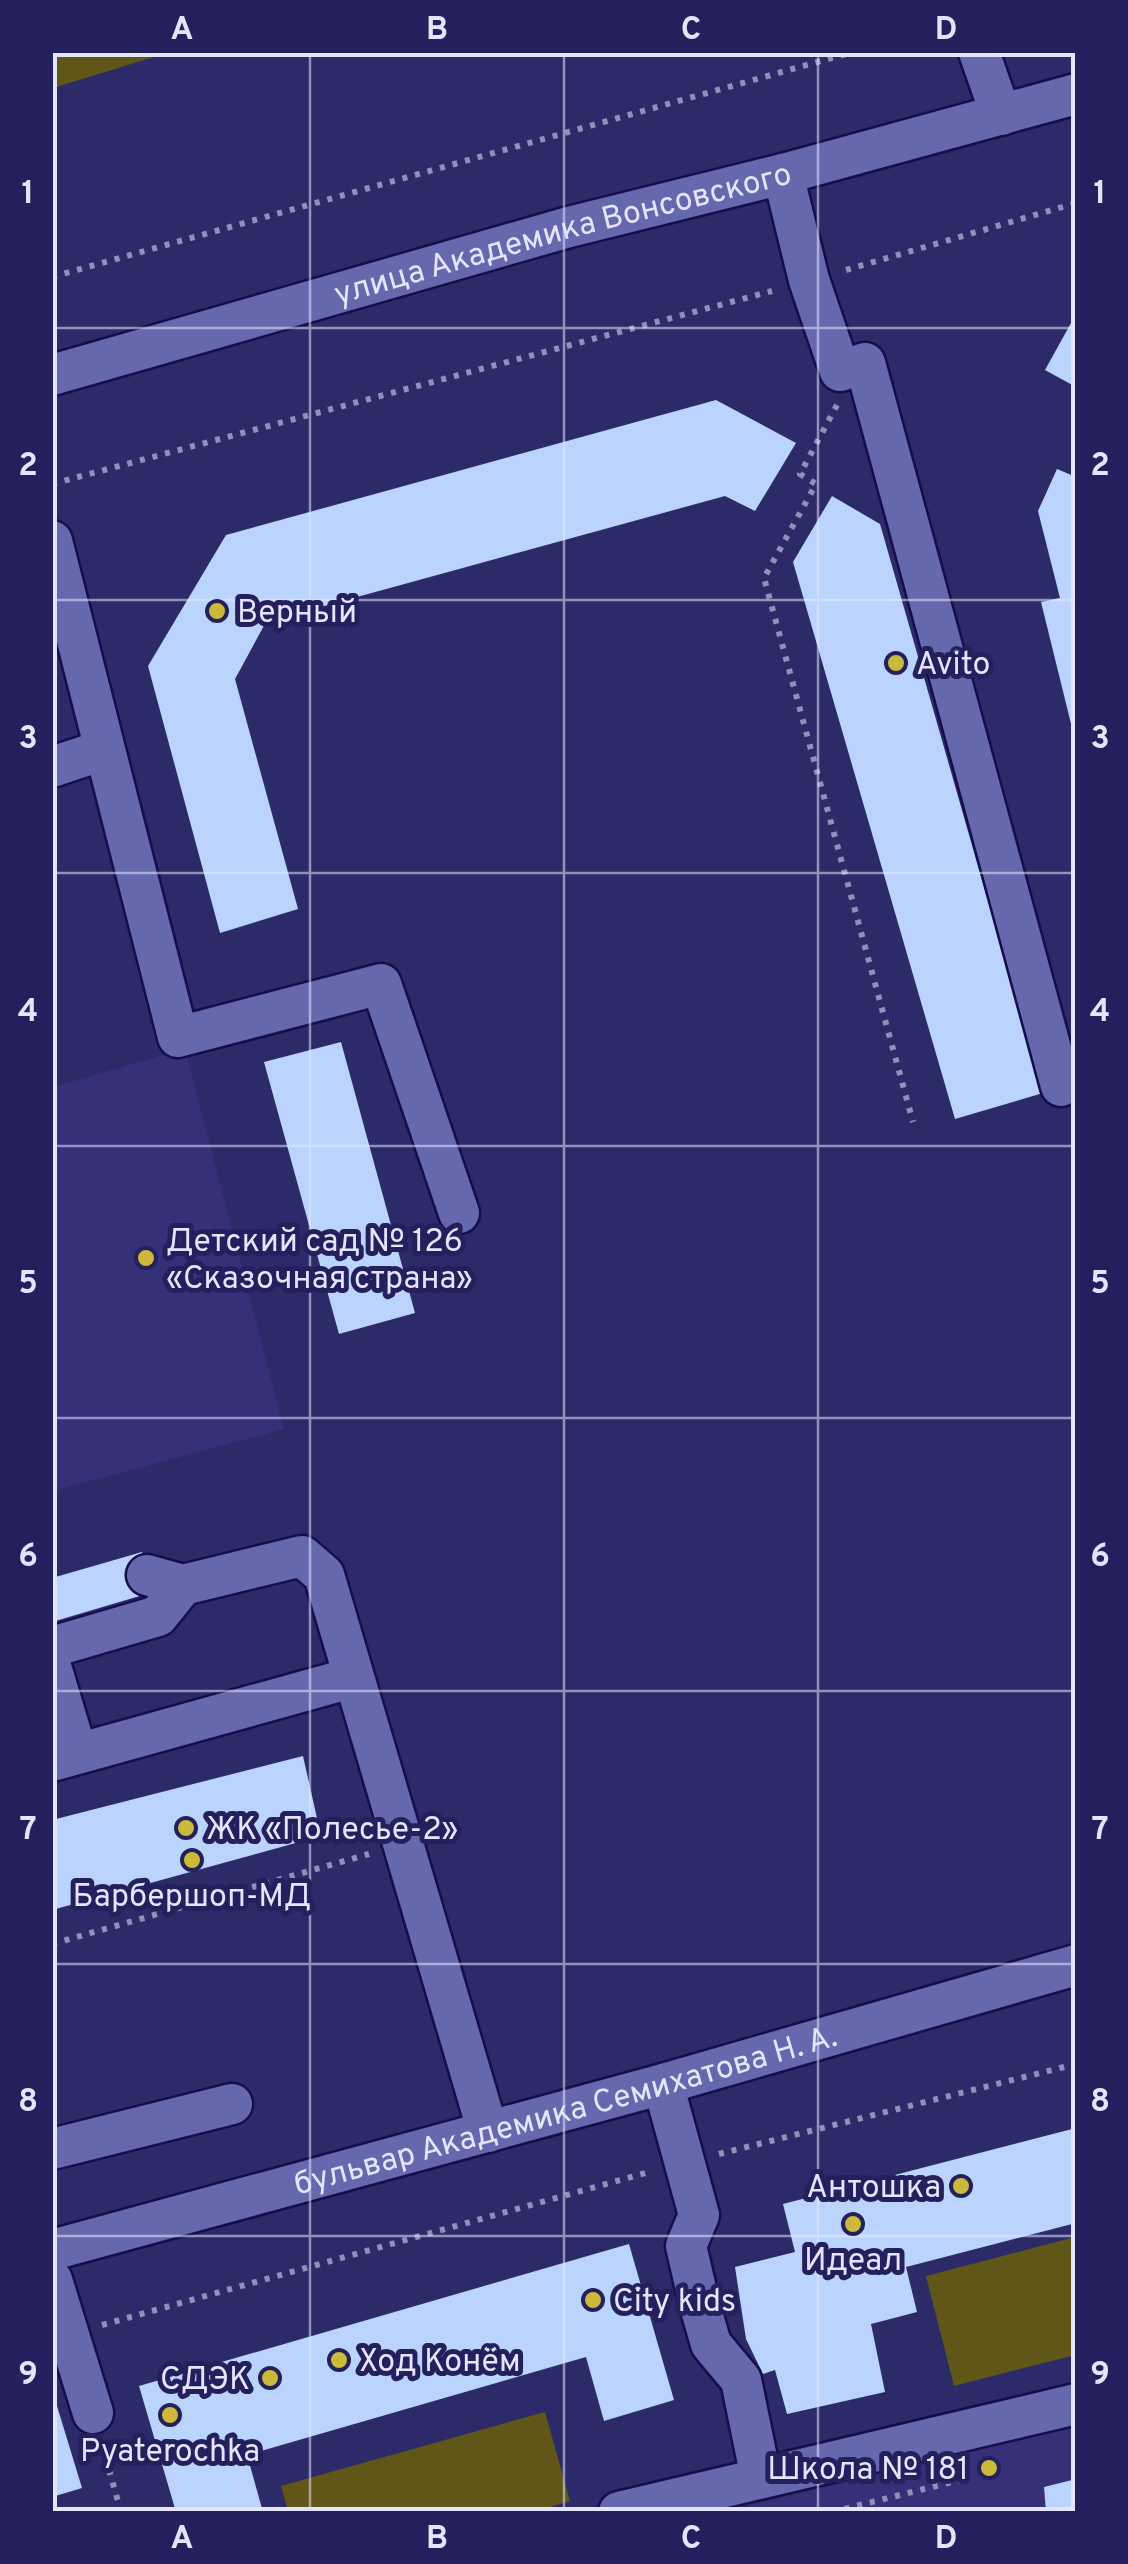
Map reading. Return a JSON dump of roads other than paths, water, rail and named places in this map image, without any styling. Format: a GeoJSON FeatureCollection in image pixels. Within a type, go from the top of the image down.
{"type":"FeatureCollection","features":[{"type":"Feature","properties":{"kind":"street"},"geometry":{"type":"LineString","coordinates":[[979,52],[1001,114]]}},
{"type":"Feature","properties":{"kind":"street","name":"улица Академика Вонсовского"},"geometry":{"type":"LineString","coordinates":[[52,375],[569,227],[783,174],[1076,94]]}},
{"type":"Feature","properties":{"kind":"street"},"geometry":{"type":"LineString","coordinates":[[783,174],[809,280],[840,371],[866,363],[1061,1086]]}},
{"type":"Feature","properties":{"kind":"street"},"geometry":{"type":"LineString","coordinates":[[52,542],[178,1036],[381,984],[459,1213]]}},
{"type":"Feature","properties":{"kind":"street"},"geometry":{"type":"LineString","coordinates":[[52,767],[103,750]]}},
{"type":"Feature","properties":{"kind":"street"},"geometry":{"type":"LineString","coordinates":[[52,1647],[158,1616],[165,1580],[302,1556],[324,1575],[351,1678],[488,2132]]}},
{"type":"Feature","properties":{"kind":"street"},"geometry":{"type":"LineString","coordinates":[[52,1670],[64,1757],[351,1678]]}},
{"type":"Feature","properties":{"kind":"street","name":"бульвар Академика Семихатова Н. А."},"geometry":{"type":"LineString","coordinates":[[52,2250],[663,2084],[1076,1965]]}},
{"type":"Feature","properties":{"kind":"street"},"geometry":{"type":"LineString","coordinates":[[663,2084],[699,2215],[686,2246],[700,2306],[711,2344],[741,2380],[762,2478]]}},
{"type":"Feature","properties":{"kind":"street"},"geometry":{"type":"LineString","coordinates":[[52,2149],[232,2104]]}},
{"type":"Feature","properties":{"kind":"street"},"geometry":{"type":"LineString","coordinates":[[52,2280],[93,2413]]}},
{"type":"Feature","properties":{"kind":"street"},"geometry":{"type":"LineString","coordinates":[[619,2512],[1076,2404]]}},
{"type":"Feature","properties":{"kind":"place","name":"Верный"},"geometry":{"type":"Point","coordinates":[217,611]}},
{"type":"Feature","properties":{"kind":"place","name":"Avito"},"geometry":{"type":"Point","coordinates":[896,663]}},
{"type":"Feature","properties":{"kind":"place","name":"Детский сад № 126 «Сказочная страна»"},"geometry":{"type":"Point","coordinates":[146,1258]}},
{"type":"Feature","properties":{"kind":"place","name":"ЖК «Полесье-2»"},"geometry":{"type":"Point","coordinates":[186,1828]}},
{"type":"Feature","properties":{"kind":"place","name":"Барбершоп-МД"},"geometry":{"type":"Point","coordinates":[192,1860]}},
{"type":"Feature","properties":{"kind":"place","name":"Антошка"},"geometry":{"type":"Point","coordinates":[961,2186]}},
{"type":"Feature","properties":{"kind":"place","name":"Идеал"},"geometry":{"type":"Point","coordinates":[853,2224]}},
{"type":"Feature","properties":{"kind":"place","name":"City kids"},"geometry":{"type":"Point","coordinates":[593,2300]}},
{"type":"Feature","properties":{"kind":"place","name":"Ход Конём"},"geometry":{"type":"Point","coordinates":[339,2360]}},
{"type":"Feature","properties":{"kind":"place","name":"СДЭК"},"geometry":{"type":"Point","coordinates":[270,2378]}},
{"type":"Feature","properties":{"kind":"place","name":"Pyaterochka"},"geometry":{"type":"Point","coordinates":[170,2415]}},
{"type":"Feature","properties":{"kind":"place","name":"Школа № 181"},"geometry":{"type":"Point","coordinates":[989,2468]}}]}
